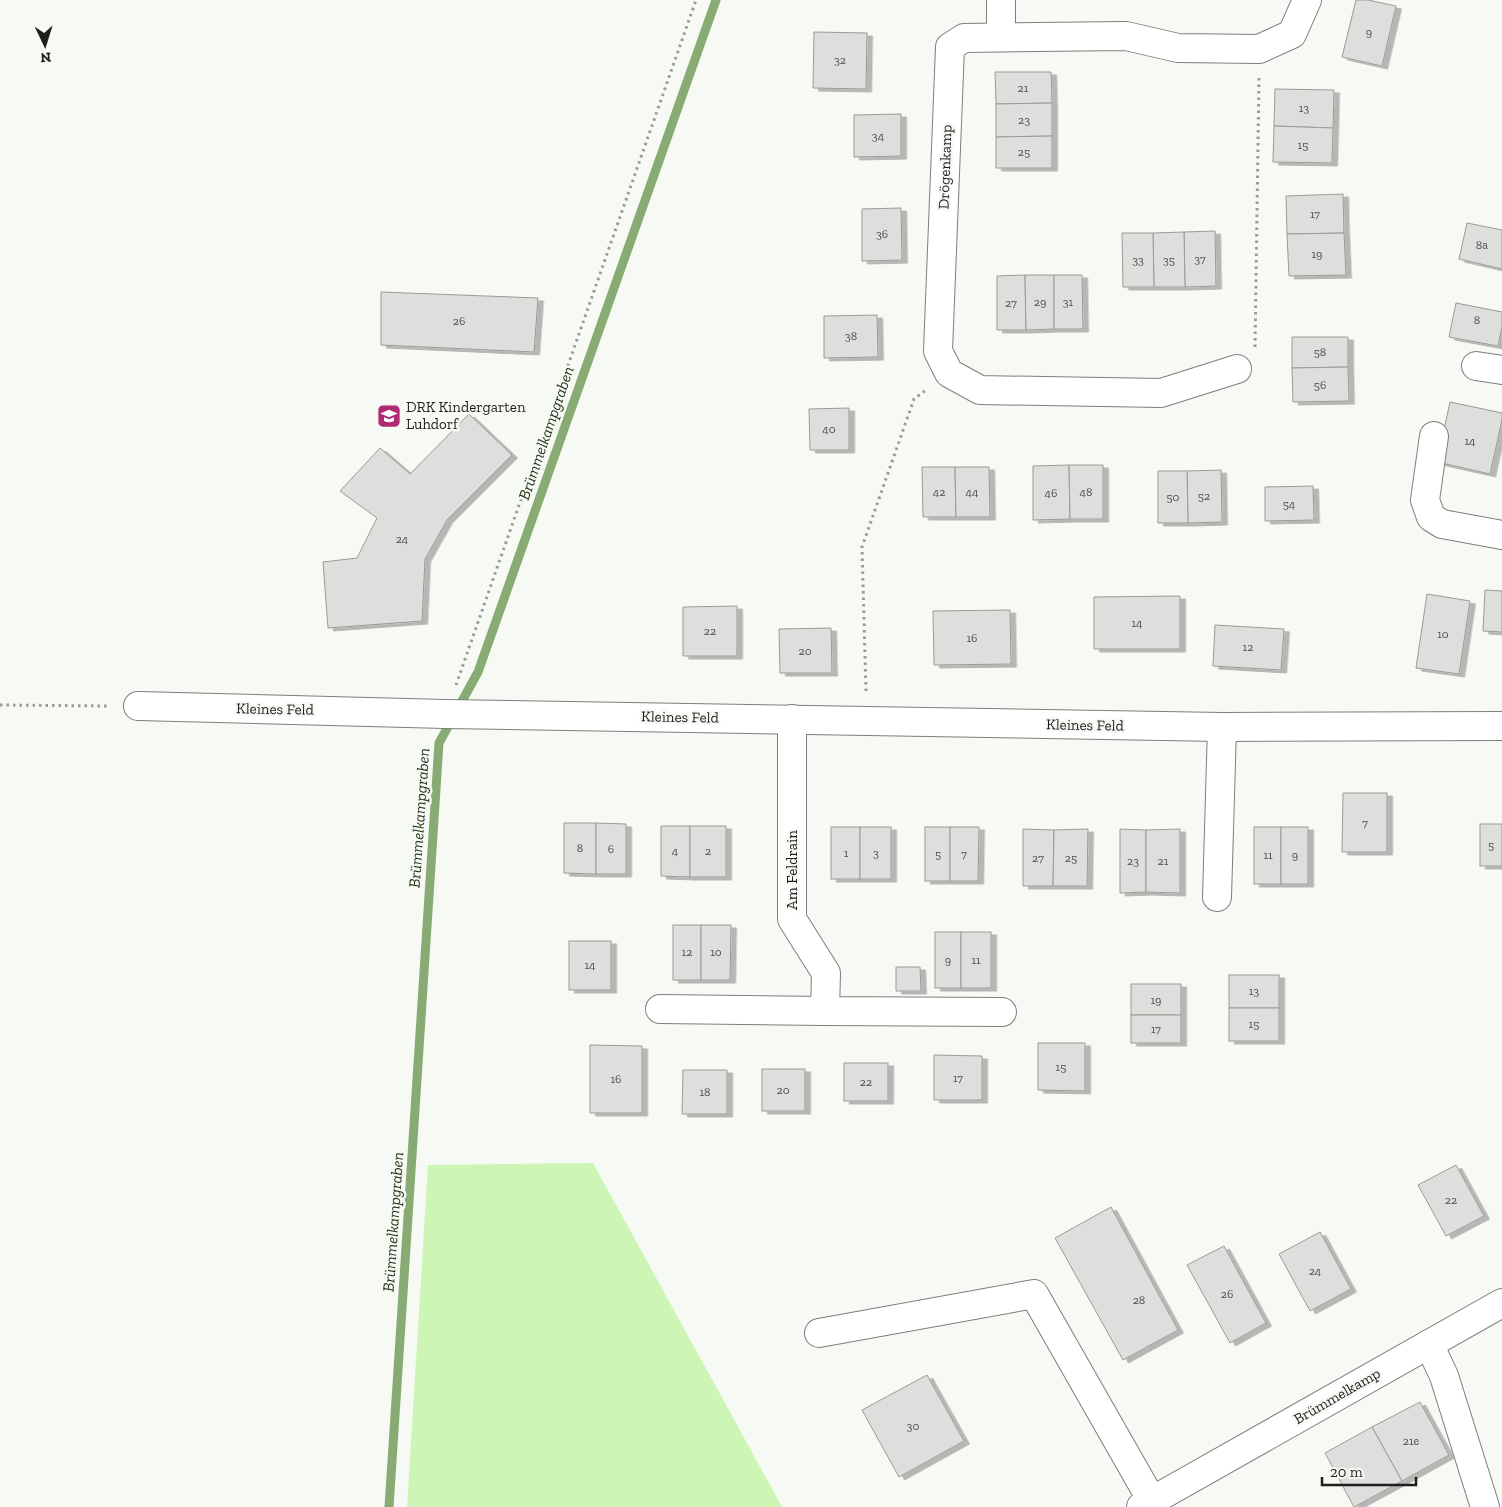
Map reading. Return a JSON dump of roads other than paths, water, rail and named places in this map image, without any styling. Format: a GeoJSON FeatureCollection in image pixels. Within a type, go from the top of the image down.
{"type":"FeatureCollection","features":[{"type":"Feature","properties":{"kind":"street"},"geometry":{"type":"LineString","coordinates":[[1001,0],[1002,37]]}},
{"type":"Feature","properties":{"kind":"street","name":"Drögenkamp"},"geometry":{"type":"LineString","coordinates":[[1237,369],[1162,393],[980,390],[949,373],[938,351],[950,47],[964,38],[1126,36],[1178,48],[1259,49],[1292,34],[1307,0]]}},
{"type":"Feature","properties":{"kind":"street"},"geometry":{"type":"LineString","coordinates":[[1476,366],[1502,370]]}},
{"type":"Feature","properties":{"kind":"street"},"geometry":{"type":"LineString","coordinates":[[1434,436],[1425,500],[1432,517],[1442,524],[1502,535]]}},
{"type":"Feature","properties":{"kind":"street","name":"Kleines Feld"},"geometry":{"type":"LineString","coordinates":[[138,706],[458,714],[1222,727],[1502,726]]}},
{"type":"Feature","properties":{"kind":"street","name":"Am Feldrain"},"geometry":{"type":"LineString","coordinates":[[792,719],[792,919],[826,973],[825,1011]]}},
{"type":"Feature","properties":{"kind":"street"},"geometry":{"type":"LineString","coordinates":[[1217,897],[1222,727]]}},
{"type":"Feature","properties":{"kind":"street"},"geometry":{"type":"LineString","coordinates":[[660,1009],[1002,1012]]}},
{"type":"Feature","properties":{"kind":"street"},"geometry":{"type":"LineString","coordinates":[[820,1334],[1034,1294],[1162,1501]]}},
{"type":"Feature","properties":{"kind":"street","name":"Brümmelkamp"},"geometry":{"type":"LineString","coordinates":[[1162,1501],[1502,1303]]}},
{"type":"Feature","properties":{"kind":"street"},"geometry":{"type":"LineString","coordinates":[[1429,1344],[1444,1376],[1485,1507]]}},
{"type":"Feature","properties":{"kind":"waterway","name":"Brümmelkampgraben"},"geometry":{"type":"LineString","coordinates":[[389,1507],[439,743],[478,672],[716,0]]}},
{"type":"Feature","properties":{"kind":"place","name":"DRK Kindergarten Luhdorf"},"geometry":{"type":"Point","coordinates":[389,416]}}]}
